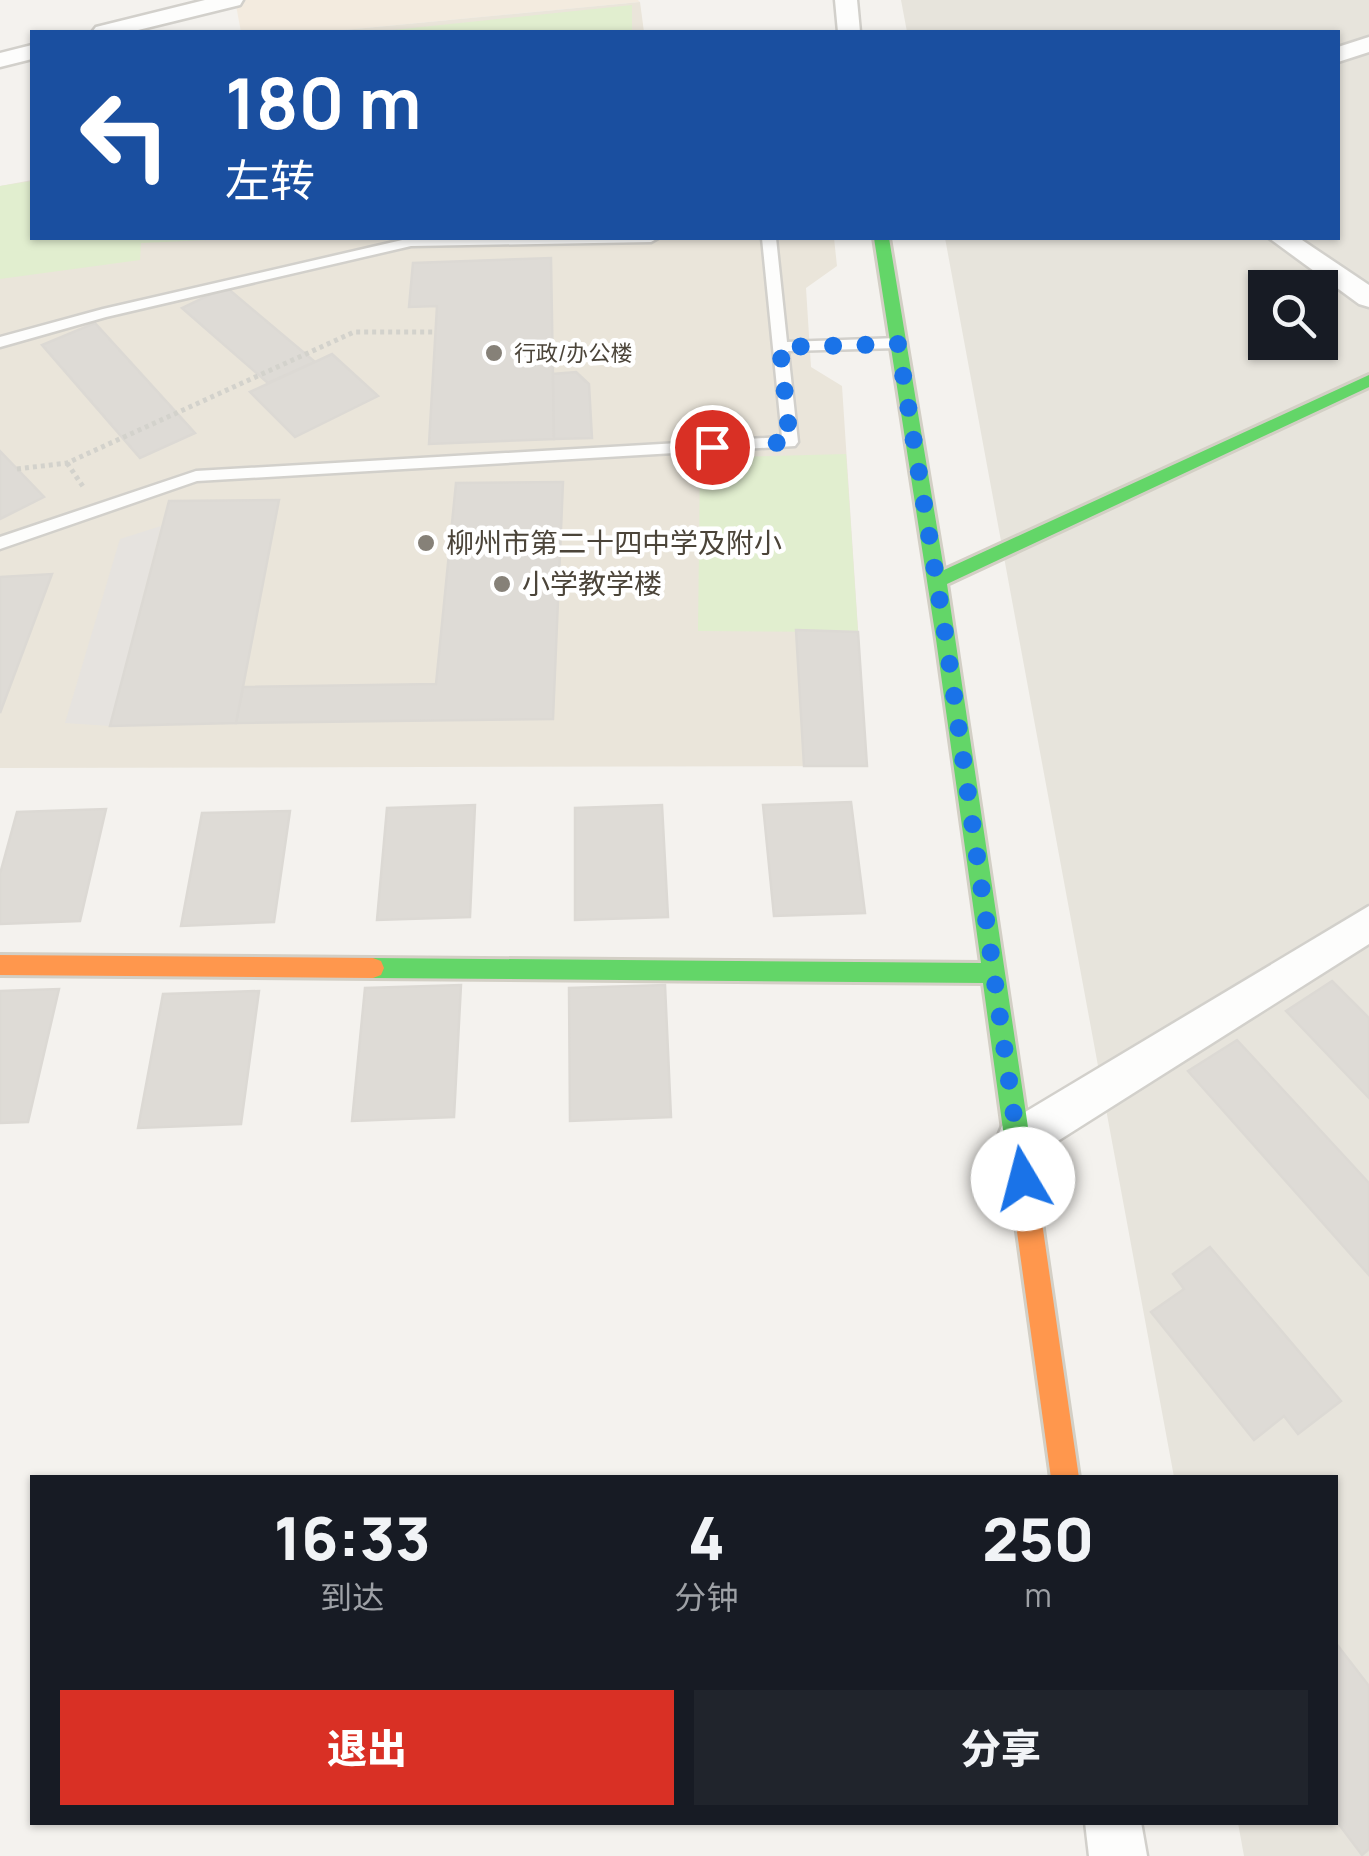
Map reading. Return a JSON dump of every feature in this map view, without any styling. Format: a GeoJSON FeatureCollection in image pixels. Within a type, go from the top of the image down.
{"type":"FeatureCollection","features":[{"type":"Feature","properties":{"kind":"street"},"geometry":{"type":"LineString","coordinates":[[112,30],[232,0]]}},
{"type":"Feature","properties":{"kind":"street"},"geometry":{"type":"LineString","coordinates":[[846,0],[849,30]]}},
{"type":"Feature","properties":{"kind":"street"},"geometry":{"type":"LineString","coordinates":[[1340,54],[1369,44]]}},
{"type":"Feature","properties":{"kind":"street"},"geometry":{"type":"LineString","coordinates":[[0,60],[30,52]]}},
{"type":"Feature","properties":{"kind":"street"},"geometry":{"type":"LineString","coordinates":[[881,240],[936,581],[1065,1475]]}},
{"type":"Feature","properties":{"kind":"street"},"geometry":{"type":"LineString","coordinates":[[1285,240],[1369,298]]}},
{"type":"Feature","properties":{"kind":"street"},"geometry":{"type":"LineString","coordinates":[[936,581],[1369,380]]}},
{"type":"Feature","properties":{"kind":"street"},"geometry":{"type":"LineString","coordinates":[[1018,1141],[1369,922]]}},
{"type":"Feature","properties":{"kind":"street"},"geometry":{"type":"LineString","coordinates":[[0,966],[994,973]]}},
{"type":"Feature","properties":{"kind":"street"},"geometry":{"type":"LineString","coordinates":[[1114,1825],[1118,1856]]}},
{"type":"Feature","properties":{"kind":"lane"},"geometry":{"type":"LineString","coordinates":[[0,342],[104,313],[411,242],[508,240]]}},
{"type":"Feature","properties":{"kind":"lane"},"geometry":{"type":"LineString","coordinates":[[0,543],[196,476],[790,442],[769,240]]}},
{"type":"Feature","properties":{"kind":"lane"},"geometry":{"type":"LineString","coordinates":[[780,347],[898,344]]}},
{"type":"Feature","properties":{"kind":"path"},"geometry":{"type":"LineString","coordinates":[[17,469],[67,463],[256,373],[303,352],[308,356],[354,332],[435,332]]}},
{"type":"Feature","properties":{"kind":"shaded area"},"geometry":{"type":"Polygon","coordinates":[[[235,0],[640,2],[344,30],[241,30],[235,0]]]}},
{"type":"Feature","properties":{"kind":"shaded area"},"geometry":{"type":"Polygon","coordinates":[[[901,0],[1369,0],[1369,1856],[1244,1856],[1238,1825],[1338,1825],[1338,1475],[1174,1475],[945,240],[1340,240],[1340,30],[907,30],[901,0]]]}},
{"type":"Feature","properties":{"kind":"shaded area"},"geometry":{"type":"Polygon","coordinates":[[[640,2],[644,30],[344,30],[640,2]]]}},
{"type":"Feature","properties":{"kind":"shaded area","name":"柳州市第二十四中学及附小"},"geometry":{"type":"Polygon","coordinates":[[[30,180],[30,240],[834,240],[837,266],[806,288],[811,367],[842,386],[867,766],[0,768],[0,186],[30,180]]]}},
{"type":"Feature","properties":{"kind":"shaded area"},"geometry":{"type":"Polygon","coordinates":[[[161,526],[110,726],[65,723],[120,539],[161,526]]]}},
{"type":"Feature","properties":{"kind":"green space"},"geometry":{"type":"Polygon","coordinates":[[[632,5],[632,30],[393,30],[632,5]]]}},
{"type":"Feature","properties":{"kind":"green space"},"geometry":{"type":"Polygon","coordinates":[[[30,181],[30,240],[207,240],[141,243],[140,260],[0,279],[0,186],[30,181]]]}},
{"type":"Feature","properties":{"kind":"green space"},"geometry":{"type":"Polygon","coordinates":[[[846,454],[858,632],[698,631],[700,458],[846,454]]]}},
{"type":"Feature","properties":{"kind":"building","name":"行政/办公楼"},"geometry":{"type":"Polygon","coordinates":[[[551,258],[554,439],[429,444],[437,306],[409,307],[413,263],[551,258]]]}},
{"type":"Feature","properties":{"kind":"building"},"geometry":{"type":"Polygon","coordinates":[[[226,287],[315,362],[268,383],[182,308],[226,287]]]}},
{"type":"Feature","properties":{"kind":"building"},"geometry":{"type":"Polygon","coordinates":[[[95,323],[195,433],[140,458],[42,345],[95,323]]]}},
{"type":"Feature","properties":{"kind":"building"},"geometry":{"type":"Polygon","coordinates":[[[332,354],[378,396],[295,437],[250,392],[332,354]]]}},
{"type":"Feature","properties":{"kind":"building"},"geometry":{"type":"Polygon","coordinates":[[[576,372],[589,384],[592,438],[554,439],[553,374],[576,372]]]}},
{"type":"Feature","properties":{"kind":"building"},"geometry":{"type":"Polygon","coordinates":[[[0,451],[44,497],[0,519],[0,451]]]}},
{"type":"Feature","properties":{"kind":"building","name":"小学教学楼"},"geometry":{"type":"Polygon","coordinates":[[[563,482],[553,719],[236,723],[243,687],[436,684],[456,483],[563,482]]]}},
{"type":"Feature","properties":{"kind":"building"},"geometry":{"type":"Polygon","coordinates":[[[279,500],[236,723],[110,726],[169,501],[279,500]]]}},
{"type":"Feature","properties":{"kind":"building"},"geometry":{"type":"Polygon","coordinates":[[[52,574],[0,713],[0,577],[52,574]]]}},
{"type":"Feature","properties":{"kind":"building"},"geometry":{"type":"Polygon","coordinates":[[[796,630],[858,632],[867,766],[804,766],[796,630]]]}},
{"type":"Feature","properties":{"kind":"building"},"geometry":{"type":"Polygon","coordinates":[[[851,802],[865,913],[774,916],[763,805],[851,802]]]}},
{"type":"Feature","properties":{"kind":"building"},"geometry":{"type":"Polygon","coordinates":[[[475,805],[470,917],[377,920],[387,808],[475,805]]]}},
{"type":"Feature","properties":{"kind":"building"},"geometry":{"type":"Polygon","coordinates":[[[662,805],[668,917],[575,920],[575,808],[662,805]]]}},
{"type":"Feature","properties":{"kind":"building"},"geometry":{"type":"Polygon","coordinates":[[[106,809],[80,921],[0,924],[0,874],[17,812],[106,809]]]}},
{"type":"Feature","properties":{"kind":"building"},"geometry":{"type":"Polygon","coordinates":[[[290,811],[274,922],[181,926],[202,813],[290,811]]]}},
{"type":"Feature","properties":{"kind":"building"},"geometry":{"type":"Polygon","coordinates":[[[1332,981],[1369,1018],[1369,1098],[1286,1011],[1332,981]]]}},
{"type":"Feature","properties":{"kind":"building"},"geometry":{"type":"Polygon","coordinates":[[[461,985],[454,1117],[352,1121],[365,988],[461,985]]]}},
{"type":"Feature","properties":{"kind":"building"},"geometry":{"type":"Polygon","coordinates":[[[665,985],[671,1117],[570,1121],[569,988],[665,985]]]}},
{"type":"Feature","properties":{"kind":"building"},"geometry":{"type":"Polygon","coordinates":[[[59,989],[28,1122],[0,1123],[0,991],[59,989]]]}},
{"type":"Feature","properties":{"kind":"building"},"geometry":{"type":"Polygon","coordinates":[[[259,991],[241,1124],[138,1128],[163,994],[259,991]]]}},
{"type":"Feature","properties":{"kind":"building"},"geometry":{"type":"Polygon","coordinates":[[[1237,1040],[1369,1183],[1369,1275],[1188,1071],[1237,1040]]]}},
{"type":"Feature","properties":{"kind":"building"},"geometry":{"type":"Polygon","coordinates":[[[1210,1247],[1341,1401],[1298,1434],[1284,1416],[1254,1440],[1151,1312],[1184,1289],[1173,1274],[1210,1247]]]}},
{"type":"Feature","properties":{"kind":"building"},"geometry":{"type":"Polygon","coordinates":[[[1338,1646],[1369,1686],[1369,1849],[1362,1855],[1338,1823],[1338,1646]]]}},
{"type":"Feature","properties":{"kind":"traffic: fast"},"geometry":{"type":"LineString","coordinates":[[881,240],[946,639],[1023,1181]]}},
{"type":"Feature","properties":{"kind":"traffic: fast"},"geometry":{"type":"LineString","coordinates":[[937,581],[1369,380]]}},
{"type":"Feature","properties":{"kind":"traffic: fast"},"geometry":{"type":"LineString","coordinates":[[373,968],[994,973]]}},
{"type":"Feature","properties":{"kind":"traffic: slow"},"geometry":{"type":"LineString","coordinates":[[0,965],[373,968]]}},
{"type":"Feature","properties":{"kind":"traffic: slow"},"geometry":{"type":"LineString","coordinates":[[1023,1181],[1065,1475]]}},
{"type":"Feature","properties":{"kind":"place","name":"行政/办公楼"},"geometry":{"type":"Point","coordinates":[494,353]}},
{"type":"Feature","properties":{"kind":"place","name":"柳州市第二十四中学及附小"},"geometry":{"type":"Point","coordinates":[426,543]}},
{"type":"Feature","properties":{"kind":"place","name":"小学教学楼"},"geometry":{"type":"Point","coordinates":[502,584]}},
{"type":"Feature","properties":{"kind":"route"},"geometry":{"type":"LineString","coordinates":[[712,447],[790,442],[780,347],[898,344],[946,639],[1023,1179]]}}]}
